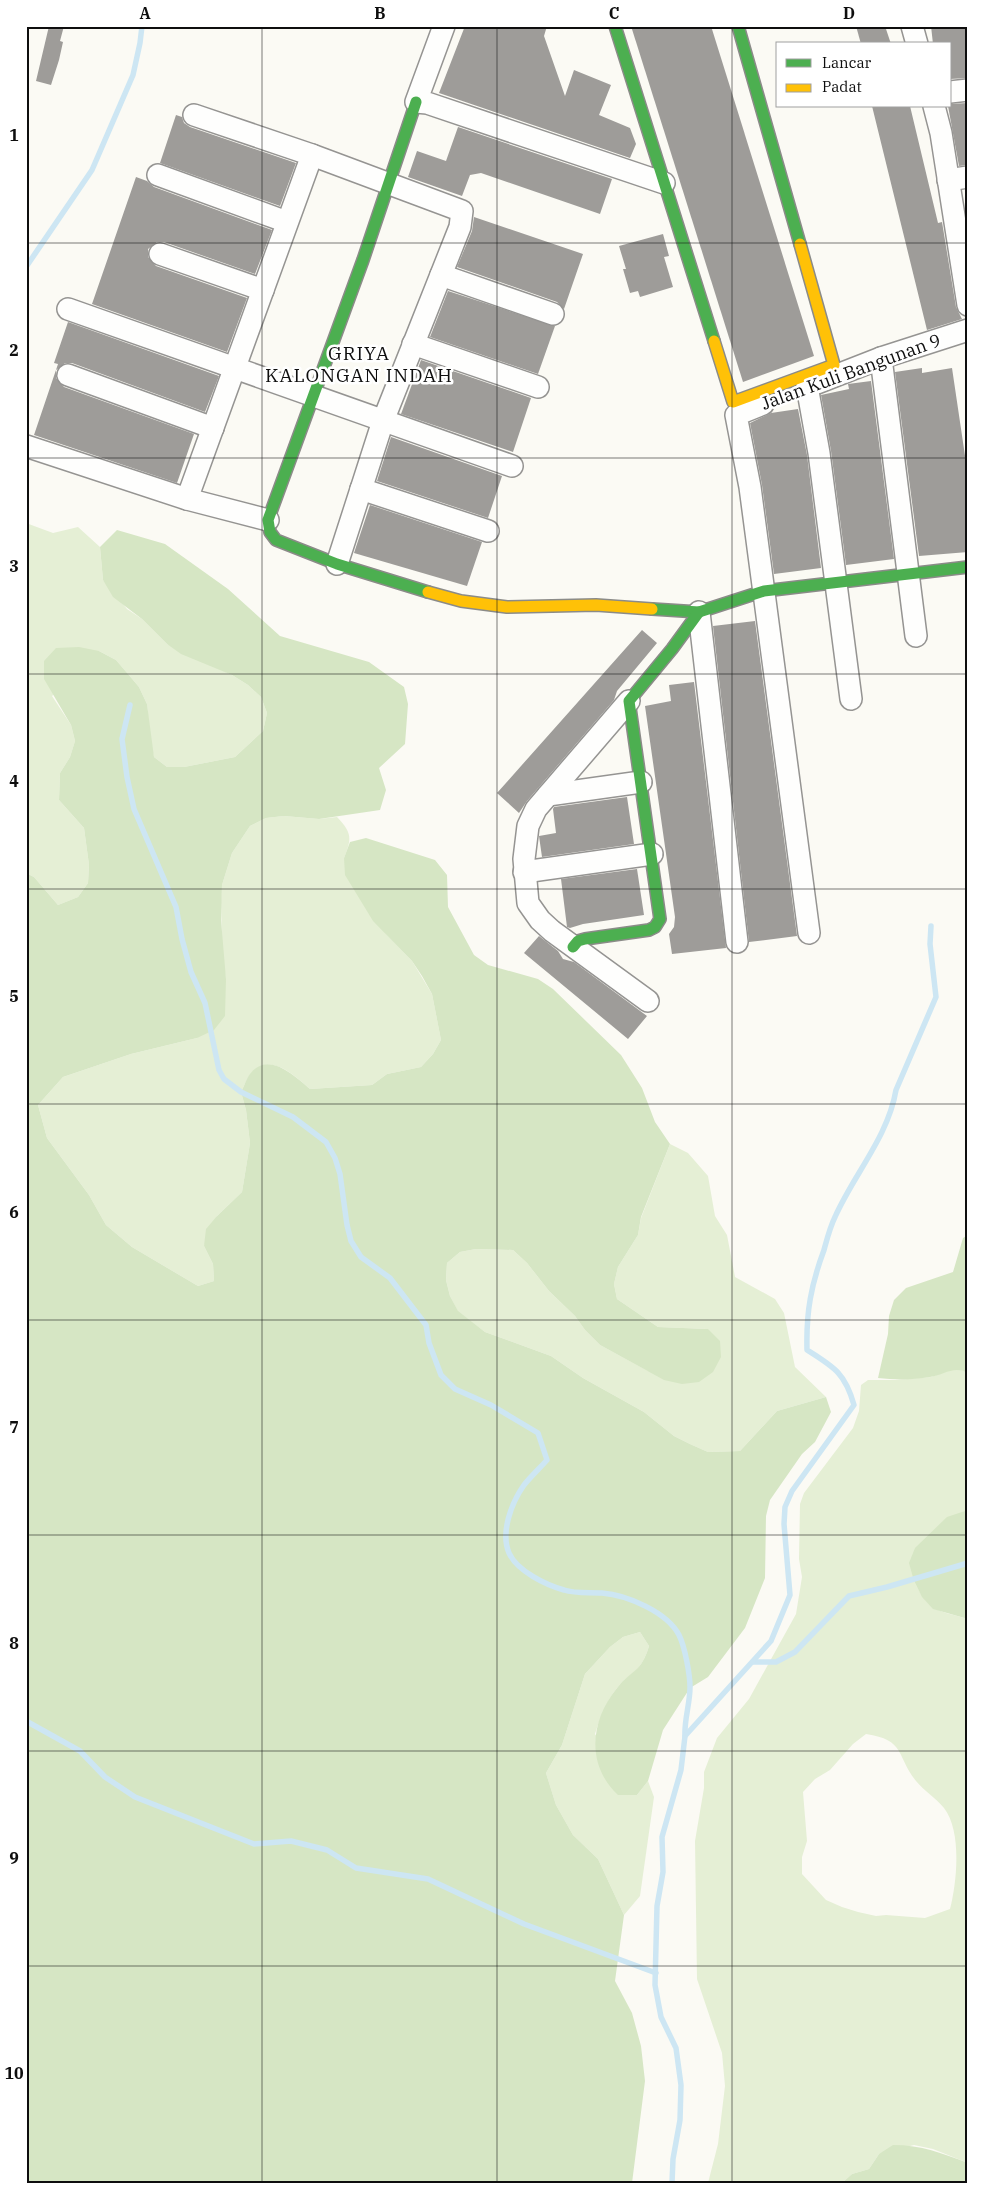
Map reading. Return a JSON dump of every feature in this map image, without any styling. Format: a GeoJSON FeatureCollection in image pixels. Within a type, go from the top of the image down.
{"type":"FeatureCollection","features":[{"type":"Feature","properties":{"kind":"street"},"geometry":{"type":"LineString","coordinates":[[444,26],[416,102],[390,184],[268,520],[270,532],[276,540],[337,564],[392,582],[461,601],[507,607],[549,604],[596,605],[699,612],[764,591],[836,581],[968,567]]}},
{"type":"Feature","properties":{"kind":"street"},"geometry":{"type":"LineString","coordinates":[[615,26],[734,402],[834,365],[738,26]]}},
{"type":"Feature","properties":{"kind":"street"},"geometry":{"type":"LineString","coordinates":[[912,26],[916,42]]}},
{"type":"Feature","properties":{"kind":"street"},"geometry":{"type":"LineString","coordinates":[[952,92],[968,90]]}},
{"type":"Feature","properties":{"kind":"street"},"geometry":{"type":"LineString","coordinates":[[416,102],[427,103],[664,183]]}},
{"type":"Feature","properties":{"kind":"street"},"geometry":{"type":"LineString","coordinates":[[935,108],[941,133],[958,179],[968,305]]}},
{"type":"Feature","properties":{"kind":"street"},"geometry":{"type":"LineString","coordinates":[[194,115],[312,155],[462,211],[460,226],[383,421],[337,564]]}},
{"type":"Feature","properties":{"kind":"street"},"geometry":{"type":"LineString","coordinates":[[187,499],[312,155]]}},
{"type":"Feature","properties":{"kind":"street"},"geometry":{"type":"LineString","coordinates":[[158,175],[287,222]]}},
{"type":"Feature","properties":{"kind":"street"},"geometry":{"type":"LineString","coordinates":[[160,254],[263,290]]}},
{"type":"Feature","properties":{"kind":"street"},"geometry":{"type":"LineString","coordinates":[[440,274],[554,314]]}},
{"type":"Feature","properties":{"kind":"street"},"geometry":{"type":"LineString","coordinates":[[68,309],[512,466]]}},
{"type":"Feature","properties":{"kind":"street","name":"Jalan Kuli Bangunan 9"},"geometry":{"type":"LineString","coordinates":[[764,591],[750,487],[736,415],[881,358],[968,330]]}},
{"type":"Feature","properties":{"kind":"street"},"geometry":{"type":"LineString","coordinates":[[414,344],[538,387]]}},
{"type":"Feature","properties":{"kind":"street"},"geometry":{"type":"LineString","coordinates":[[881,358],[916,636]]}},
{"type":"Feature","properties":{"kind":"street"},"geometry":{"type":"LineString","coordinates":[[68,375],[213,428]]}},
{"type":"Feature","properties":{"kind":"street"},"geometry":{"type":"LineString","coordinates":[[807,386],[819,453],[850,699]]}},
{"type":"Feature","properties":{"kind":"street"},"geometry":{"type":"LineString","coordinates":[[26,446],[187,499],[268,520]]}},
{"type":"Feature","properties":{"kind":"street"},"geometry":{"type":"LineString","coordinates":[[361,489],[488,531]]}},
{"type":"Feature","properties":{"kind":"street"},"geometry":{"type":"LineString","coordinates":[[764,591],[809,933]]}},
{"type":"Feature","properties":{"kind":"street"},"geometry":{"type":"LineString","coordinates":[[648,1001],[552,932],[532,911],[528,903],[524,872],[525,839],[528,826],[536,809],[629,701],[672,649],[699,612]]}},
{"type":"Feature","properties":{"kind":"street"},"geometry":{"type":"LineString","coordinates":[[699,612],[737,942]]}},
{"type":"Feature","properties":{"kind":"street"},"geometry":{"type":"LineString","coordinates":[[573,947],[578,941],[586,939],[649,930],[658,924],[660,919],[629,701]]}},
{"type":"Feature","properties":{"kind":"street"},"geometry":{"type":"LineString","coordinates":[[548,795],[641,782]]}},
{"type":"Feature","properties":{"kind":"street"},"geometry":{"type":"LineString","coordinates":[[524,872],[652,854]]}},
{"type":"Feature","properties":{"kind":"green space"},"geometry":{"type":"Polygon","coordinates":[[[26,523],[53,533],[78,527],[100,547],[103,580],[127,609],[142,619],[167,644],[232,675],[248,685],[261,697],[267,713],[263,731],[235,757],[184,767],[167,767],[154,757],[150,741],[147,704],[139,687],[116,660],[99,651],[52,696],[71,725],[75,741],[70,757],[60,773],[59,800],[84,828],[89,865],[88,883],[78,897],[58,905],[34,877],[26,873],[26,523]]]}},
{"type":"Feature","properties":{"kind":"green space"},"geometry":{"type":"Polygon","coordinates":[[[117,530],[165,544],[228,589],[280,636],[369,662],[404,687],[408,704],[405,744],[379,768],[386,790],[380,810],[319,819],[284,816],[266,818],[250,826],[232,853],[222,885],[221,920],[226,979],[225,1016],[214,1030],[197,1038],[131,1054],[63,1077],[38,1105],[47,1138],[89,1195],[106,1225],[132,1247],[198,1286],[214,1281],[213,1264],[204,1246],[206,1229],[242,1192],[250,1143],[246,1110],[241,1092],[250,1074],[257,1067],[265,1064],[273,1065],[289,1072],[310,1089],[372,1085],[387,1074],[421,1067],[433,1054],[441,1040],[432,994],[412,961],[373,921],[345,875],[344,858],[350,842],[366,838],[435,860],[447,875],[448,907],[474,955],[488,965],[538,979],[553,989],[621,1055],[642,1088],[655,1122],[670,1144],[641,1217],[638,1235],[618,1267],[614,1284],[617,1299],[658,1327],[708,1329],[720,1341],[721,1357],[713,1372],[699,1382],[682,1384],[664,1380],[600,1345],[585,1330],[575,1316],[549,1291],[527,1263],[513,1250],[476,1249],[460,1252],[447,1263],[446,1280],[450,1296],[458,1311],[485,1332],[551,1356],[583,1378],[644,1412],[674,1436],[708,1452],[740,1451],[777,1411],[826,1397],[831,1412],[815,1442],[802,1454],[770,1500],[766,1516],[765,1578],[745,1628],[708,1677],[690,1688],[663,1730],[648,1781],[637,1795],[618,1795],[608,1783],[601,1770],[595,1743],[601,1714],[608,1701],[622,1682],[639,1666],[646,1655],[649,1646],[640,1632],[623,1637],[610,1647],[585,1674],[562,1745],[546,1773],[556,1805],[573,1835],[598,1859],[624,1915],[615,1981],[632,2013],[641,2046],[645,2081],[632,2183],[26,2183],[26,873],[34,877],[58,905],[78,897],[88,883],[89,865],[84,828],[59,800],[60,773],[70,757],[75,741],[71,725],[44,679],[44,661],[56,648],[79,647],[99,651],[116,660],[139,687],[147,704],[154,757],[167,767],[184,767],[235,757],[263,731],[267,713],[261,697],[248,685],[232,675],[181,654],[167,644],[142,619],[113,597],[103,580],[100,547],[117,530]]]}},
{"type":"Feature","properties":{"kind":"green space"},"geometry":{"type":"Polygon","coordinates":[[[284,816],[319,819],[337,817],[346,827],[349,840],[344,858],[386,934],[412,961],[432,994],[441,1040],[433,1054],[421,1067],[387,1074],[372,1085],[310,1089],[289,1072],[273,1065],[257,1068],[250,1075],[241,1092],[246,1110],[250,1143],[242,1192],[217,1216],[204,1246],[213,1264],[214,1281],[198,1286],[132,1247],[106,1225],[89,1195],[47,1138],[38,1105],[63,1077],[131,1054],[197,1038],[226,979],[222,954],[221,902],[222,885],[232,853],[250,826],[266,818],[284,816]]]}},
{"type":"Feature","properties":{"kind":"green space"},"geometry":{"type":"Polygon","coordinates":[[[670,1144],[688,1153],[708,1176],[715,1216],[727,1235],[735,1277],[775,1299],[784,1313],[795,1367],[826,1397],[777,1411],[740,1451],[708,1452],[690,1444],[674,1436],[644,1412],[583,1378],[551,1356],[485,1332],[458,1312],[450,1296],[446,1280],[447,1263],[460,1252],[476,1249],[513,1250],[527,1263],[549,1291],[575,1316],[585,1330],[600,1345],[648,1371],[708,1329],[658,1327],[617,1299],[614,1284],[618,1267],[638,1235],[641,1218],[670,1144]]]}},
{"type":"Feature","properties":{"kind":"green space"},"geometry":{"type":"Polygon","coordinates":[[[968,1235],[968,1378],[964,1371],[955,1370],[917,1379],[878,1378],[888,1334],[889,1316],[894,1300],[906,1288],[953,1272],[963,1238],[968,1235]]]}},
{"type":"Feature","properties":{"kind":"green space"},"geometry":{"type":"Polygon","coordinates":[[[955,1368],[964,1371],[968,1378],[968,1510],[963,1512],[914,1581],[924,1599],[935,1608],[968,1619],[968,2163],[933,2149],[914,2145],[879,2154],[869,2169],[852,2174],[842,2183],[708,2183],[718,2144],[725,2086],[722,2053],[697,1979],[695,1841],[704,1788],[704,1772],[717,1738],[749,1699],[796,1614],[802,1577],[799,1559],[800,1504],[804,1493],[853,1428],[859,1411],[861,1385],[868,1380],[931,1377],[955,1368]],[[866,1734],[853,1744],[830,1770],[815,1779],[803,1792],[807,1841],[802,1857],[802,1874],[826,1900],[842,1907],[876,1916],[925,1918],[950,1909],[956,1871],[954,1830],[944,1808],[916,1781],[894,1745],[888,1740],[866,1734]]]}},
{"type":"Feature","properties":{"kind":"green space"},"geometry":{"type":"Polygon","coordinates":[[[968,1510],[968,1619],[933,1609],[922,1597],[914,1581],[909,1563],[915,1548],[947,1517],[968,1510]]]}},
{"type":"Feature","properties":{"kind":"green space"},"geometry":{"type":"Polygon","coordinates":[[[640,1632],[649,1646],[646,1655],[636,1670],[613,1693],[595,1734],[637,1795],[648,1781],[654,1797],[640,1896],[624,1915],[598,1859],[573,1835],[556,1805],[546,1773],[562,1745],[585,1674],[610,1647],[623,1637],[640,1632]]]}},
{"type":"Feature","properties":{"kind":"green space"},"geometry":{"type":"Polygon","coordinates":[[[893,2145],[922,2148],[968,2163],[968,2183],[842,2183],[852,2174],[869,2169],[879,2154],[893,2145]]]}},
{"type":"Feature","properties":{"kind":"building"},"geometry":{"type":"Polygon","coordinates":[[[49,26],[64,26],[60,41],[63,42],[51,85],[36,81],[49,26]]]}},
{"type":"Feature","properties":{"kind":"building"},"geometry":{"type":"Polygon","coordinates":[[[465,26],[547,26],[544,36],[565,96],[574,70],[611,85],[599,115],[630,128],[636,144],[630,158],[439,93],[465,26]]]}},
{"type":"Feature","properties":{"kind":"building"},"geometry":{"type":"Polygon","coordinates":[[[631,26],[711,26],[814,356],[743,382],[631,26]]]}},
{"type":"Feature","properties":{"kind":"building"},"geometry":{"type":"Polygon","coordinates":[[[856,26],[885,26],[890,42],[860,42],[856,26]]]}},
{"type":"Feature","properties":{"kind":"building"},"geometry":{"type":"Polygon","coordinates":[[[931,26],[968,26],[968,78],[952,79],[952,42],[933,42],[931,26]]]}},
{"type":"Feature","properties":{"kind":"building"},"geometry":{"type":"Polygon","coordinates":[[[968,103],[968,165],[959,166],[948,108],[952,108],[952,104],[968,103]]]}},
{"type":"Feature","properties":{"kind":"building"},"geometry":{"type":"Polygon","coordinates":[[[872,108],[910,108],[938,223],[942,222],[956,307],[962,319],[927,330],[872,108]]]}},
{"type":"Feature","properties":{"kind":"building"},"geometry":{"type":"Polygon","coordinates":[[[176,115],[182,117],[184,123],[190,127],[296,163],[280,206],[160,163],[176,115]]]}},
{"type":"Feature","properties":{"kind":"building"},"geometry":{"type":"Polygon","coordinates":[[[458,127],[612,179],[600,214],[481,173],[470,175],[462,196],[408,177],[417,151],[446,161],[458,127]]]}},
{"type":"Feature","properties":{"kind":"building"},"geometry":{"type":"Polygon","coordinates":[[[136,177],[147,181],[154,187],[272,230],[255,274],[164,242],[157,242],[148,249],[148,257],[156,266],[247,298],[227,352],[92,304],[136,177]]]}},
{"type":"Feature","properties":{"kind":"building"},"geometry":{"type":"Polygon","coordinates":[[[474,217],[583,254],[564,309],[557,302],[457,267],[472,231],[474,217]]]}},
{"type":"Feature","properties":{"kind":"building"},"geometry":{"type":"Polygon","coordinates":[[[663,234],[669,256],[664,257],[673,287],[640,297],[638,291],[630,293],[623,269],[626,269],[619,246],[663,234]]]}},
{"type":"Feature","properties":{"kind":"building"},"geometry":{"type":"Polygon","coordinates":[[[448,291],[555,326],[538,374],[430,337],[448,291]]]}},
{"type":"Feature","properties":{"kind":"building"},"geometry":{"type":"Polygon","coordinates":[[[68,322],[219,376],[205,412],[72,363],[65,363],[56,370],[56,378],[64,387],[194,434],[177,483],[34,435],[58,364],[54,363],[68,322]]]}},
{"type":"Feature","properties":{"kind":"building"},"geometry":{"type":"Polygon","coordinates":[[[421,360],[531,398],[513,452],[401,414],[421,360]]]}},
{"type":"Feature","properties":{"kind":"building"},"geometry":{"type":"Polygon","coordinates":[[[922,368],[922,373],[952,368],[968,476],[968,552],[919,556],[895,372],[922,368]]]}},
{"type":"Feature","properties":{"kind":"building"},"geometry":{"type":"Polygon","coordinates":[[[871,381],[894,559],[846,565],[831,451],[821,395],[849,389],[848,384],[871,381]]]}},
{"type":"Feature","properties":{"kind":"building"},"geometry":{"type":"Polygon","coordinates":[[[798,409],[807,455],[821,568],[774,574],[762,485],[750,423],[771,413],[798,409]]]}},
{"type":"Feature","properties":{"kind":"building"},"geometry":{"type":"Polygon","coordinates":[[[391,437],[502,476],[488,518],[377,481],[391,437]]]}},
{"type":"Feature","properties":{"kind":"building"},"geometry":{"type":"Polygon","coordinates":[[[370,505],[482,542],[467,586],[354,553],[370,505]]]}},
{"type":"Feature","properties":{"kind":"building"},"geometry":{"type":"Polygon","coordinates":[[[755,621],[797,936],[749,942],[713,626],[755,621]]]}},
{"type":"Feature","properties":{"kind":"building"},"geometry":{"type":"Polygon","coordinates":[[[642,630],[657,643],[617,691],[614,700],[527,801],[519,813],[497,793],[642,630]]]}},
{"type":"Feature","properties":{"kind":"building"},"geometry":{"type":"Polygon","coordinates":[[[694,682],[726,948],[672,954],[669,934],[674,927],[675,917],[645,706],[671,701],[669,685],[694,682]]]}},
{"type":"Feature","properties":{"kind":"building"},"geometry":{"type":"Polygon","coordinates":[[[627,797],[634,844],[542,857],[539,836],[556,833],[554,807],[627,797]]]}},
{"type":"Feature","properties":{"kind":"building"},"geometry":{"type":"Polygon","coordinates":[[[637,869],[644,915],[567,927],[561,879],[637,869]]]}},
{"type":"Feature","properties":{"kind":"building"},"geometry":{"type":"Polygon","coordinates":[[[539,936],[558,951],[563,959],[574,962],[647,1016],[628,1039],[524,953],[539,936]]]}},
{"type":"Feature","properties":{"kind":"waterway"},"geometry":{"type":"LineString","coordinates":[[26,267],[92,170],[133,75],[142,26]]}},
{"type":"Feature","properties":{"kind":"waterway"},"geometry":{"type":"LineString","coordinates":[[130,705],[122,739],[134,809],[176,907],[191,972],[205,1003],[219,1070],[224,1079],[241,1092],[293,1117],[326,1142],[335,1158],[340,1174],[351,1241],[361,1257],[390,1278],[426,1325],[429,1343],[441,1375],[455,1389],[491,1405],[538,1433],[547,1460],[524,1485],[515,1500],[507,1527],[506,1536],[509,1553],[518,1566],[549,1585],[569,1591],[612,1594],[623,1597],[656,1612],[673,1627],[679,1635],[683,1646],[689,1676],[690,1693],[685,1736]]}},
{"type":"Feature","properties":{"kind":"waterway"},"geometry":{"type":"LineString","coordinates":[[672,2183],[673,2159],[680,2120],[681,2085],[676,2048],[661,2017],[655,1985],[657,1906],[663,1872],[662,1837],[681,1770],[685,1736],[771,1641],[790,1595],[784,1524],[785,1507],[792,1491],[854,1405],[847,1385],[837,1372],[807,1350],[807,1323],[810,1299],[833,1221],[886,1124],[896,1090],[936,997],[930,944],[931,926]]}},
{"type":"Feature","properties":{"kind":"waterway"},"geometry":{"type":"LineString","coordinates":[[753,1662],[776,1662],[795,1652],[849,1596],[968,1563]]}},
{"type":"Feature","properties":{"kind":"waterway"},"geometry":{"type":"LineString","coordinates":[[26,1721],[80,1751],[105,1777],[135,1797],[254,1844],[291,1841],[327,1850],[356,1868],[428,1879],[524,1924],[656,1973]]}},
{"type":"Feature","properties":{"kind":"traffic: fast"},"geometry":{"type":"LineString","coordinates":[[615,26],[714,341]]}},
{"type":"Feature","properties":{"kind":"traffic: fast"},"geometry":{"type":"LineString","coordinates":[[738,26],[800,244]]}},
{"type":"Feature","properties":{"kind":"traffic: fast"},"geometry":{"type":"LineString","coordinates":[[416,102],[363,260],[268,520],[270,532],[276,540],[337,564],[428,592]]}},
{"type":"Feature","properties":{"kind":"traffic: fast"},"geometry":{"type":"LineString","coordinates":[[652,609],[699,612],[764,591],[968,567]]}},
{"type":"Feature","properties":{"kind":"traffic: fast"},"geometry":{"type":"LineString","coordinates":[[573,947],[578,941],[585,939],[649,930],[655,927],[660,919],[629,701],[672,649],[699,612]]}},
{"type":"Feature","properties":{"kind":"traffic: slow"},"geometry":{"type":"LineString","coordinates":[[714,341],[733,402],[834,365],[800,244]]}},
{"type":"Feature","properties":{"kind":"traffic: slow"},"geometry":{"type":"LineString","coordinates":[[428,592],[461,601],[507,607],[596,605],[652,609]]}},
{"type":"Feature","properties":{"kind":"district","name":"GRIYA KALONGAN INDAH"},"geometry":{"type":"Point","coordinates":[359,364]}}]}
